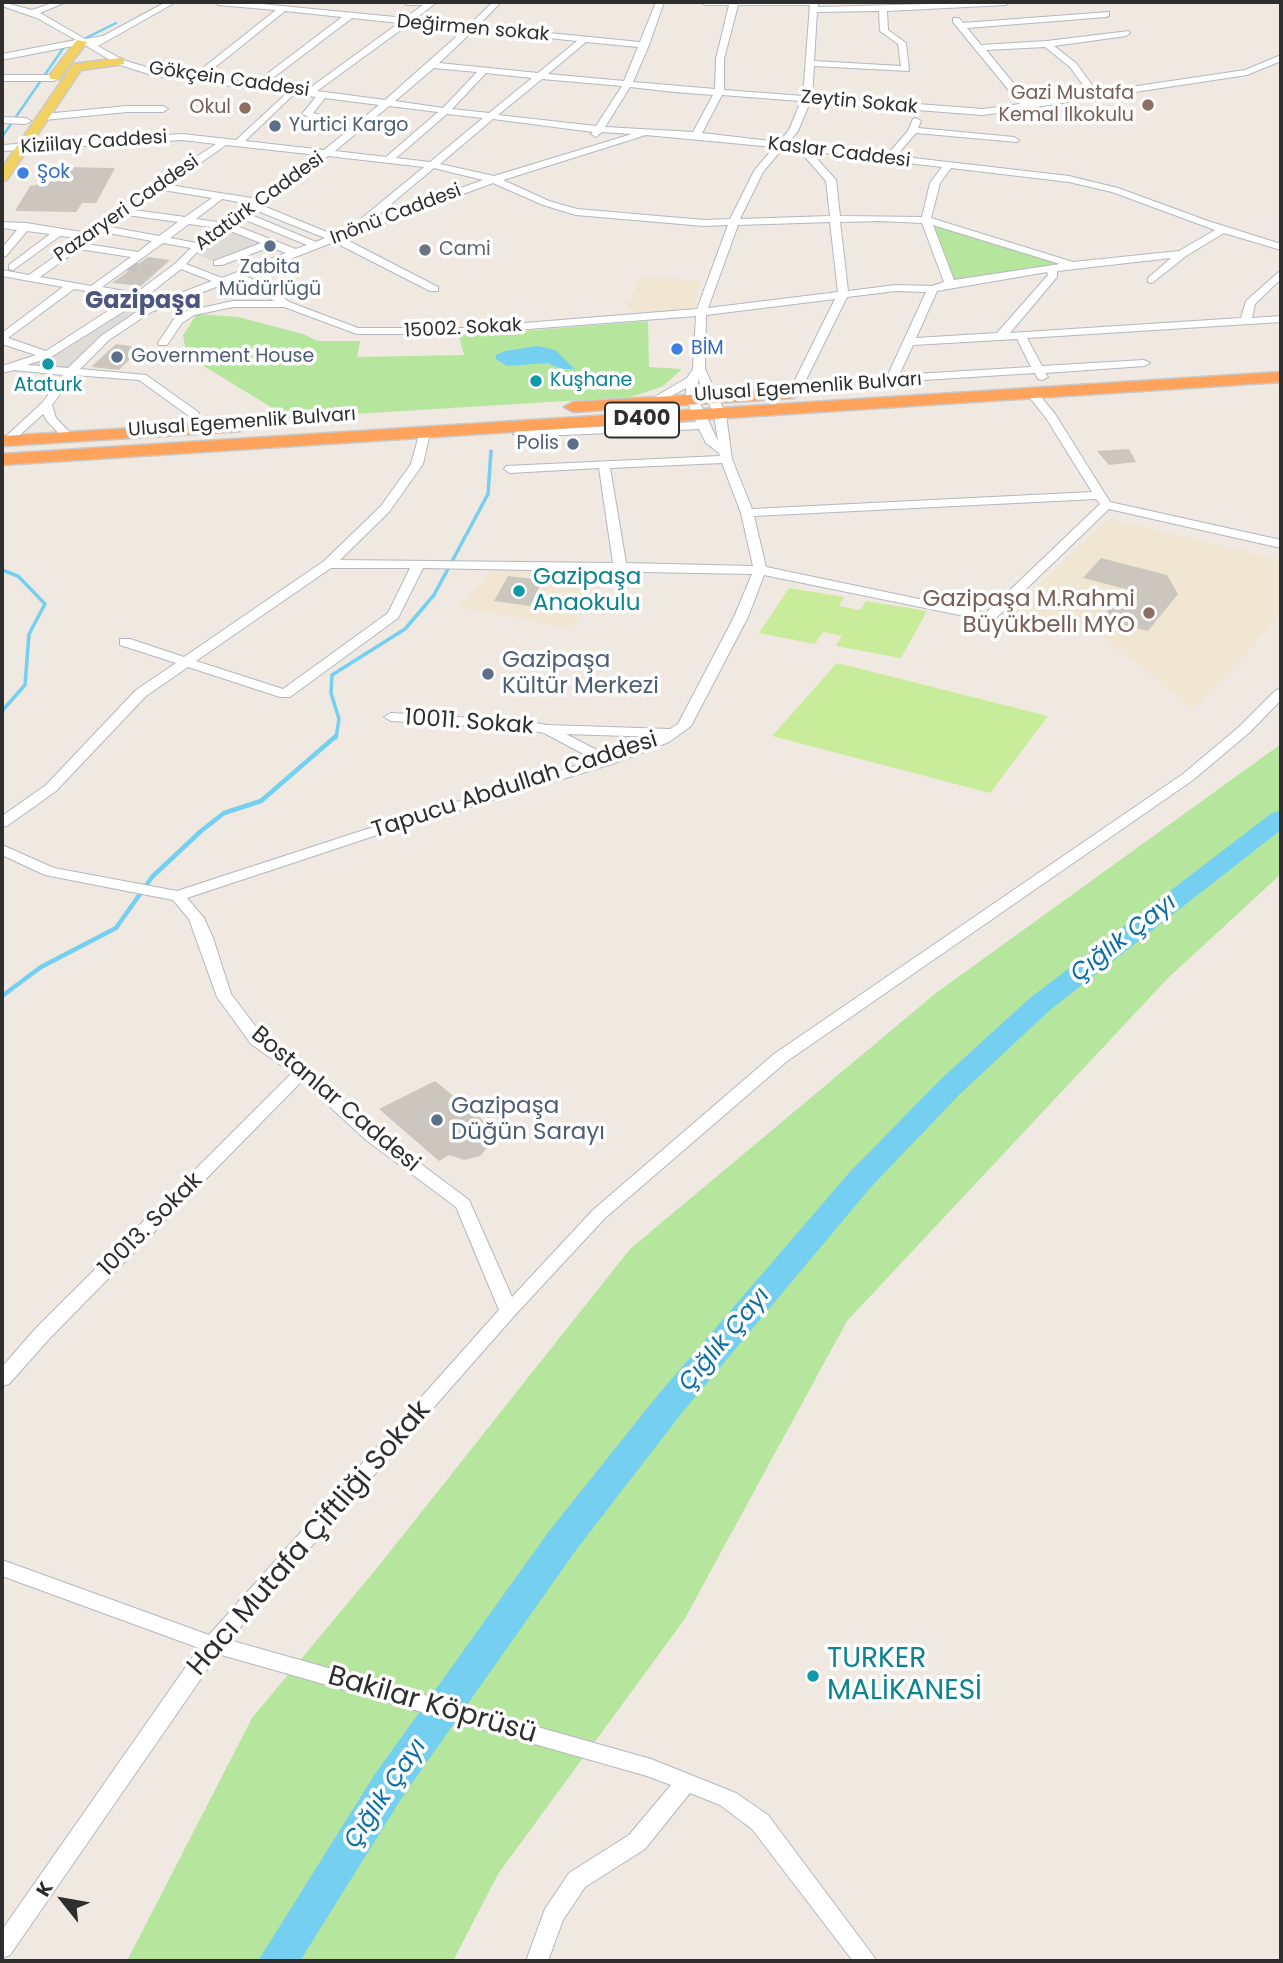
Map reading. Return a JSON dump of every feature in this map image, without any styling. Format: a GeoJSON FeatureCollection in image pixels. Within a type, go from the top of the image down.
{"type":"FeatureCollection","features":[{"type":"Feature","properties":{"kind":"highway","name":"Ulusal Egemenlik Bulvarı"},"geometry":{"type":"LineString","coordinates":[[2,460],[698,414],[717,407],[794,394],[1040,373],[1281,363]]}},
{"type":"Feature","properties":{"kind":"highway","name":"Ulusal Egemenlik Bulvarı"},"geometry":{"type":"LineString","coordinates":[[717,407],[1033,394],[1281,377]]}},
{"type":"Feature","properties":{"kind":"highway","name":"Ulusal Egemenlik Bulvarı"},"geometry":{"type":"LineString","coordinates":[[4,441],[652,402],[698,414]]}},
{"type":"Feature","properties":{"kind":"main road"},"geometry":{"type":"LineString","coordinates":[[4,171],[44,117],[91,42]]}},
{"type":"Feature","properties":{"kind":"main road"},"geometry":{"type":"LineString","coordinates":[[3,150],[50,78],[91,42]]}},
{"type":"Feature","properties":{"kind":"main road"},"geometry":{"type":"LineString","coordinates":[[77,67],[120,61]]}},
{"type":"Feature","properties":{"kind":"street"},"geometry":{"type":"LineString","coordinates":[[33,13],[62,2]]}},
{"type":"Feature","properties":{"kind":"street"},"geometry":{"type":"LineString","coordinates":[[2,57],[91,42],[172,2]]}},
{"type":"Feature","properties":{"kind":"street","name":"Değirmen sokak"},"geometry":{"type":"LineString","coordinates":[[219,2],[645,45]]}},
{"type":"Feature","properties":{"kind":"street"},"geometry":{"type":"LineString","coordinates":[[297,11],[310,2]]}},
{"type":"Feature","properties":{"kind":"street"},"geometry":{"type":"LineString","coordinates":[[407,2],[432,3]]}},
{"type":"Feature","properties":{"kind":"street","name":"Atatürk Caddesi"},"geometry":{"type":"LineString","coordinates":[[5,369],[47,355],[138,298],[163,273],[180,265],[195,249],[324,155],[431,65],[497,2]]}},
{"type":"Feature","properties":{"kind":"street"},"geometry":{"type":"LineString","coordinates":[[582,153],[627,85],[660,2]]}},
{"type":"Feature","properties":{"kind":"street"},"geometry":{"type":"LineString","coordinates":[[705,2],[883,9],[1006,2]]}},
{"type":"Feature","properties":{"kind":"street"},"geometry":{"type":"LineString","coordinates":[[696,135],[719,92],[720,59],[734,2]]}},
{"type":"Feature","properties":{"kind":"street"},"geometry":{"type":"LineString","coordinates":[[979,48],[1047,44],[1126,33],[1089,2]]}},
{"type":"Feature","properties":{"kind":"street","name":"Gökçein Caddesi"},"geometry":{"type":"LineString","coordinates":[[2,3],[33,13],[91,42],[120,61],[155,73],[387,103]]}},
{"type":"Feature","properties":{"kind":"street"},"geometry":{"type":"LineString","coordinates":[[310,92],[432,3]]}},
{"type":"Feature","properties":{"kind":"street"},"geometry":{"type":"LineString","coordinates":[[944,4],[1028,107]]}},
{"type":"Feature","properties":{"kind":"street"},"geometry":{"type":"LineString","coordinates":[[724,454],[726,440],[717,407],[699,369],[701,312],[733,223],[759,171],[793,131],[807,98],[813,5]]}},
{"type":"Feature","properties":{"kind":"street"},"geometry":{"type":"LineString","coordinates":[[811,63],[906,69],[902,43],[884,31],[883,9]]}},
{"type":"Feature","properties":{"kind":"street"},"geometry":{"type":"LineString","coordinates":[[196,78],[282,10]]}},
{"type":"Feature","properties":{"kind":"street"},"geometry":{"type":"LineString","coordinates":[[961,26],[1106,14]]}},
{"type":"Feature","properties":{"kind":"street"},"geometry":{"type":"LineString","coordinates":[[257,86],[349,16]]}},
{"type":"Feature","properties":{"kind":"street"},"geometry":{"type":"LineString","coordinates":[[354,231],[584,39]]}},
{"type":"Feature","properties":{"kind":"street"},"geometry":{"type":"LineString","coordinates":[[1047,44],[1073,65],[1095,96]]}},
{"type":"Feature","properties":{"kind":"street","name":"Zeytin Sokak"},"geometry":{"type":"LineString","coordinates":[[431,65],[627,85],[984,112],[1247,72],[1281,58]]}},
{"type":"Feature","properties":{"kind":"street"},"geometry":{"type":"LineString","coordinates":[[390,159],[484,71]]}},
{"type":"Feature","properties":{"kind":"street"},"geometry":{"type":"LineString","coordinates":[[2,78],[50,78]]}},
{"type":"Feature","properties":{"kind":"street"},"geometry":{"type":"LineString","coordinates":[[314,129],[320,124],[318,117],[307,114],[323,94]]}},
{"type":"Feature","properties":{"kind":"street"},"geometry":{"type":"LineString","coordinates":[[238,144],[287,96]]}},
{"type":"Feature","properties":{"kind":"street","name":"Kaslar Caddesi"},"geometry":{"type":"LineString","coordinates":[[387,103],[600,129],[696,135],[1092,184],[1281,247]]}},
{"type":"Feature","properties":{"kind":"street"},"geometry":{"type":"LineString","coordinates":[[44,117],[127,109],[163,109]]}},
{"type":"Feature","properties":{"kind":"street"},"geometry":{"type":"LineString","coordinates":[[889,158],[912,130],[916,118],[931,110]]}},
{"type":"Feature","properties":{"kind":"street"},"geometry":{"type":"LineString","coordinates":[[4,120],[22,120]]}},
{"type":"Feature","properties":{"kind":"street"},"geometry":{"type":"LineString","coordinates":[[912,130],[1014,140]]}},
{"type":"Feature","properties":{"kind":"street","name":"Inönü Caddesi"},"geometry":{"type":"LineString","coordinates":[[4,441],[47,405],[70,373],[112,332],[147,310],[493,179],[648,131]]}},
{"type":"Feature","properties":{"kind":"street","name":"Kiziilay Caddesi"},"geometry":{"type":"LineString","coordinates":[[3,150],[182,136],[324,155],[434,165],[493,179],[545,202],[576,212],[630,218],[733,223],[833,219],[926,220],[1074,265]]}},
{"type":"Feature","properties":{"kind":"street","name":"Pazaryeri Caddesi"},"geometry":{"type":"LineString","coordinates":[[31,278],[224,142]]}},
{"type":"Feature","properties":{"kind":"street"},"geometry":{"type":"LineString","coordinates":[[794,394],[843,294],[831,180],[802,148]]}},
{"type":"Feature","properties":{"kind":"street"},"geometry":{"type":"LineString","coordinates":[[948,165],[935,183],[926,220],[950,284]]}},
{"type":"Feature","properties":{"kind":"street"},"geometry":{"type":"LineString","coordinates":[[158,186],[257,204],[334,238],[434,289]]}},
{"type":"Feature","properties":{"kind":"street"},"geometry":{"type":"LineString","coordinates":[[93,289],[220,196]]}},
{"type":"Feature","properties":{"kind":"street"},"geometry":{"type":"LineString","coordinates":[[123,211],[226,226],[296,253]]}},
{"type":"Feature","properties":{"kind":"street"},"geometry":{"type":"LineString","coordinates":[[242,215],[315,245]]}},
{"type":"Feature","properties":{"kind":"street"},"geometry":{"type":"LineString","coordinates":[[2,225],[88,236]]}},
{"type":"Feature","properties":{"kind":"street"},"geometry":{"type":"LineString","coordinates":[[2,254],[26,226]]}},
{"type":"Feature","properties":{"kind":"street","name":"15002. Sokak"},"geometry":{"type":"LineString","coordinates":[[99,228],[162,239],[195,249],[270,292],[285,304],[339,326],[375,333],[463,331],[701,312],[896,288],[933,289],[1051,268],[1182,254]]}},
{"type":"Feature","properties":{"kind":"street"},"geometry":{"type":"LineString","coordinates":[[1152,280],[1182,254],[1223,229]]}},
{"type":"Feature","properties":{"kind":"street"},"geometry":{"type":"LineString","coordinates":[[13,267],[61,231]]}},
{"type":"Feature","properties":{"kind":"street"},"geometry":{"type":"LineString","coordinates":[[218,263],[270,243]]}},
{"type":"Feature","properties":{"kind":"street"},"geometry":{"type":"LineString","coordinates":[[75,245],[139,255]]}},
{"type":"Feature","properties":{"kind":"street"},"geometry":{"type":"LineString","coordinates":[[180,265],[221,281]]}},
{"type":"Feature","properties":{"kind":"street"},"geometry":{"type":"LineString","coordinates":[[1000,337],[1053,275],[1051,268]]}},
{"type":"Feature","properties":{"kind":"street"},"geometry":{"type":"LineString","coordinates":[[2,273],[138,298],[147,310]]}},
{"type":"Feature","properties":{"kind":"street"},"geometry":{"type":"LineString","coordinates":[[163,273],[200,289]]}},
{"type":"Feature","properties":{"kind":"street"},"geometry":{"type":"LineString","coordinates":[[1245,322],[1250,303],[1281,273]]}},
{"type":"Feature","properties":{"kind":"street"},"geometry":{"type":"LineString","coordinates":[[2,339],[72,285]]}},
{"type":"Feature","properties":{"kind":"street"},"geometry":{"type":"LineString","coordinates":[[933,289],[892,379],[1040,373],[1144,363]]}},
{"type":"Feature","properties":{"kind":"street"},"geometry":{"type":"LineString","coordinates":[[163,343],[178,321],[191,313],[233,304],[285,304]]}},
{"type":"Feature","properties":{"kind":"street"},"geometry":{"type":"LineString","coordinates":[[909,342],[1281,319]]}},
{"type":"Feature","properties":{"kind":"street"},"geometry":{"type":"LineString","coordinates":[[1021,335],[1040,373]]}},
{"type":"Feature","properties":{"kind":"street"},"geometry":{"type":"LineString","coordinates":[[2,339],[47,355]]}},
{"type":"Feature","properties":{"kind":"street"},"geometry":{"type":"LineString","coordinates":[[5,369],[142,377],[194,414],[199,429]]}},
{"type":"Feature","properties":{"kind":"street"},"geometry":{"type":"LineString","coordinates":[[652,402],[691,380],[699,369]]}},
{"type":"Feature","properties":{"kind":"street"},"geometry":{"type":"LineString","coordinates":[[691,380],[698,414],[710,441],[724,454],[747,513],[760,570]]}},
{"type":"Feature","properties":{"kind":"street"},"geometry":{"type":"LineString","coordinates":[[1033,394],[1051,416],[1101,500]]}},
{"type":"Feature","properties":{"kind":"street"},"geometry":{"type":"LineString","coordinates":[[47,405],[51,419],[68,437]]}},
{"type":"Feature","properties":{"kind":"street"},"geometry":{"type":"LineString","coordinates":[[519,434],[698,414]]}},
{"type":"Feature","properties":{"kind":"street"},"geometry":{"type":"LineString","coordinates":[[2,823],[51,788],[141,692],[328,564],[385,509],[417,464],[424,433]]}},
{"type":"Feature","properties":{"kind":"street"},"geometry":{"type":"LineString","coordinates":[[510,469],[604,465],[724,454]]}},
{"type":"Feature","properties":{"kind":"street"},"geometry":{"type":"LineString","coordinates":[[604,465],[620,568]]}},
{"type":"Feature","properties":{"kind":"street"},"geometry":{"type":"LineString","coordinates":[[328,564],[417,567],[484,564],[760,570],[989,617],[1101,500]]}},
{"type":"Feature","properties":{"kind":"street"},"geometry":{"type":"LineString","coordinates":[[747,513],[1101,500],[1281,544]]}},
{"type":"Feature","properties":{"kind":"street"},"geometry":{"type":"LineString","coordinates":[[125,642],[285,694],[393,615],[417,567]]}},
{"type":"Feature","properties":{"kind":"street","name":"Tapucu Abdullah Caddesi"},"geometry":{"type":"LineString","coordinates":[[178,896],[369,833],[607,761],[676,733],[689,718],[741,617],[760,570]]}},
{"type":"Feature","properties":{"kind":"street","name":"Hacı Mutafa Çiftliği Sokak"},"geometry":{"type":"LineString","coordinates":[[2,1948],[9,1923],[213,1644],[509,1311],[599,1214],[740,1090],[929,953],[1188,777],[1245,729],[1281,693]]}},
{"type":"Feature","properties":{"kind":"street","name":"10011. Sokak"},"geometry":{"type":"LineString","coordinates":[[391,717],[524,725],[547,729],[676,733]]}},
{"type":"Feature","properties":{"kind":"street","name":"10011. Sokak"},"geometry":{"type":"LineString","coordinates":[[547,729],[607,761]]}},
{"type":"Feature","properties":{"kind":"street"},"geometry":{"type":"LineString","coordinates":[[2,849],[50,872],[132,885],[178,896]]}},
{"type":"Feature","properties":{"kind":"street","name":"Bostanlar Caddesi"},"geometry":{"type":"LineString","coordinates":[[178,896],[196,918],[223,994],[257,1040],[302,1072],[372,1136],[463,1204],[509,1311]]}},
{"type":"Feature","properties":{"kind":"street","name":"10013. Sokak"},"geometry":{"type":"LineString","coordinates":[[2,1379],[43,1333],[302,1072]]}},
{"type":"Feature","properties":{"kind":"street","name":"Bakilar Köprüsü"},"geometry":{"type":"LineString","coordinates":[[2,1567],[213,1644],[651,1768],[728,1800],[760,1822],[866,1961]]}},
{"type":"Feature","properties":{"kind":"street"},"geometry":{"type":"LineString","coordinates":[[537,1961],[553,1916],[577,1880],[637,1842],[686,1783]]}},
{"type":"Feature","properties":{"kind":"shaded area"},"geometry":{"type":"Polygon","coordinates":[[[226,226],[270,243],[218,263],[191,252],[226,226]]]}},
{"type":"Feature","properties":{"kind":"shaded area"},"geometry":{"type":"Polygon","coordinates":[[[640,278],[701,281],[691,311],[632,311],[627,309],[640,278]]]}},
{"type":"Feature","properties":{"kind":"shaded area"},"geometry":{"type":"Polygon","coordinates":[[[138,297],[147,310],[133,318],[70,373],[9,367],[47,355],[138,297]]]}},
{"type":"Feature","properties":{"kind":"shaded area","name":"Gazipaşa M.Rahmi Büyükbellı MYO"},"geometry":{"type":"Polygon","coordinates":[[[1109,519],[1281,560],[1281,615],[1194,709],[1103,637],[1011,611],[1109,519]]]}},
{"type":"Feature","properties":{"kind":"shaded area"},"geometry":{"type":"Polygon","coordinates":[[[494,569],[611,571],[570,628],[459,607],[494,569]]]}},
{"type":"Feature","properties":{"kind":"green space"},"geometry":{"type":"Polygon","coordinates":[[[926,220],[1074,265],[950,284],[926,220]]]}},
{"type":"Feature","properties":{"kind":"green space"},"geometry":{"type":"Polygon","coordinates":[[[197,314],[238,317],[303,334],[318,341],[360,341],[357,357],[464,355],[459,336],[648,321],[649,367],[682,369],[663,386],[631,397],[289,418],[187,356],[183,335],[197,314]]]}},
{"type":"Feature","properties":{"kind":"green space"},"geometry":{"type":"Polygon","coordinates":[[[789,588],[844,597],[839,606],[860,610],[866,601],[927,611],[901,658],[836,646],[842,636],[823,632],[815,644],[759,633],[789,588]]]}},
{"type":"Feature","properties":{"kind":"green space"},"geometry":{"type":"Polygon","coordinates":[[[837,663],[1048,716],[990,793],[772,736],[837,663]]]}},
{"type":"Feature","properties":{"kind":"green space"},"geometry":{"type":"Polygon","coordinates":[[[1281,744],[1281,874],[1168,978],[847,1321],[684,1620],[498,1874],[453,1961],[127,1961],[252,1718],[377,1568],[630,1249],[936,993],[1281,744]]]}},
{"type":"Feature","properties":{"kind":"water"},"geometry":{"type":"Polygon","coordinates":[[[538,346],[555,350],[575,369],[561,369],[548,363],[507,366],[496,359],[496,355],[505,351],[538,346]]]}},
{"type":"Feature","properties":{"kind":"building"},"geometry":{"type":"Polygon","coordinates":[[[60,167],[115,168],[96,203],[82,203],[76,212],[15,211],[30,186],[51,182],[60,167]]]}},
{"type":"Feature","properties":{"kind":"building"},"geometry":{"type":"Polygon","coordinates":[[[148,257],[170,260],[141,286],[112,283],[148,257]]]}},
{"type":"Feature","properties":{"kind":"building","name":"Government House"},"geometry":{"type":"Polygon","coordinates":[[[116,344],[136,347],[132,350],[138,351],[119,370],[91,367],[116,344]]]}},
{"type":"Feature","properties":{"kind":"building"},"geometry":{"type":"Polygon","coordinates":[[[1129,449],[1136,462],[1109,465],[1097,451],[1129,449]]]}},
{"type":"Feature","properties":{"kind":"building","name":"Gazipaşa M.Rahmi Büyükbellı MYO"},"geometry":{"type":"Polygon","coordinates":[[[1101,558],[1167,575],[1178,594],[1148,631],[1101,619],[1126,589],[1083,578],[1101,558]]]}},
{"type":"Feature","properties":{"kind":"building","name":"Gazipaşa Anaokulu"},"geometry":{"type":"Polygon","coordinates":[[[508,576],[543,580],[530,606],[494,601],[508,576]]]}},
{"type":"Feature","properties":{"kind":"building","name":"Gazipaşa Düğün Sarayı"},"geometry":{"type":"Polygon","coordinates":[[[435,1081],[496,1131],[488,1135],[488,1147],[480,1156],[464,1160],[449,1155],[439,1161],[379,1109],[435,1081]]]}},
{"type":"Feature","properties":{"kind":"waterway"},"geometry":{"type":"LineString","coordinates":[[86,38],[116,23]]}},
{"type":"Feature","properties":{"kind":"waterway"},"geometry":{"type":"LineString","coordinates":[[2,137],[64,47]]}},
{"type":"Feature","properties":{"kind":"waterway"},"geometry":{"type":"LineString","coordinates":[[336,738],[339,719],[331,693],[332,675],[405,629],[434,595],[488,494],[491,451]]}},
{"type":"Feature","properties":{"kind":"waterway"},"geometry":{"type":"LineString","coordinates":[[2,570],[18,576],[45,604],[29,634],[25,685],[2,711]]}},
{"type":"Feature","properties":{"kind":"waterway"},"geometry":{"type":"LineString","coordinates":[[2,996],[41,967],[116,928],[152,877],[201,831],[224,813],[261,801],[336,736]]}},
{"type":"Feature","properties":{"kind":"waterway","name":"Çığlık Çayı"},"geometry":{"type":"LineString","coordinates":[[278,1961],[389,1785],[563,1540],[669,1405],[860,1180],[950,1087],[1040,1004],[1281,818]]}},
{"type":"Feature","properties":{"kind":"tunnel"},"geometry":{"type":"LineString","coordinates":[[128,266],[156,271]]}},
{"type":"Feature","properties":{"kind":"place","name":"Gazi Mustafa Kemal Ilkokulu"},"geometry":{"type":"Point","coordinates":[1148,105]}},
{"type":"Feature","properties":{"kind":"place","name":"Okul"},"geometry":{"type":"Point","coordinates":[245,108]}},
{"type":"Feature","properties":{"kind":"place","name":"Yurtici Kargo"},"geometry":{"type":"Point","coordinates":[275,126]}},
{"type":"Feature","properties":{"kind":"place","name":"Şok"},"geometry":{"type":"Point","coordinates":[23,173]}},
{"type":"Feature","properties":{"kind":"place","name":"Zabita Müdürlügü"},"geometry":{"type":"Point","coordinates":[270,246]}},
{"type":"Feature","properties":{"kind":"place","name":"Cami"},"geometry":{"type":"Point","coordinates":[425,250]}},
{"type":"Feature","properties":{"kind":"place","name":"BİM"},"geometry":{"type":"Point","coordinates":[677,349]}},
{"type":"Feature","properties":{"kind":"place","name":"Government House"},"geometry":{"type":"Point","coordinates":[117,357]}},
{"type":"Feature","properties":{"kind":"place","name":"Ataturk"},"geometry":{"type":"Point","coordinates":[48,364]}},
{"type":"Feature","properties":{"kind":"place","name":"Kuşhane"},"geometry":{"type":"Point","coordinates":[536,381]}},
{"type":"Feature","properties":{"kind":"place","name":"Polis"},"geometry":{"type":"Point","coordinates":[573,444]}},
{"type":"Feature","properties":{"kind":"place","name":"Gazipaşa Anaokulu"},"geometry":{"type":"Point","coordinates":[519,591]}},
{"type":"Feature","properties":{"kind":"place","name":"Gazipaşa M.Rahmi Büyükbellı MYO"},"geometry":{"type":"Point","coordinates":[1149,613]}},
{"type":"Feature","properties":{"kind":"place","name":"Gazipaşa Kültür Merkezi"},"geometry":{"type":"Point","coordinates":[488,674]}},
{"type":"Feature","properties":{"kind":"place","name":"Gazipaşa Düğün Sarayı"},"geometry":{"type":"Point","coordinates":[437,1120]}},
{"type":"Feature","properties":{"kind":"place","name":"TURKER MALİKANESİ"},"geometry":{"type":"Point","coordinates":[813,1676]}},
{"type":"Feature","properties":{"kind":"district","name":"Gazipaşa"},"geometry":{"type":"Point","coordinates":[143,302]}}]}
